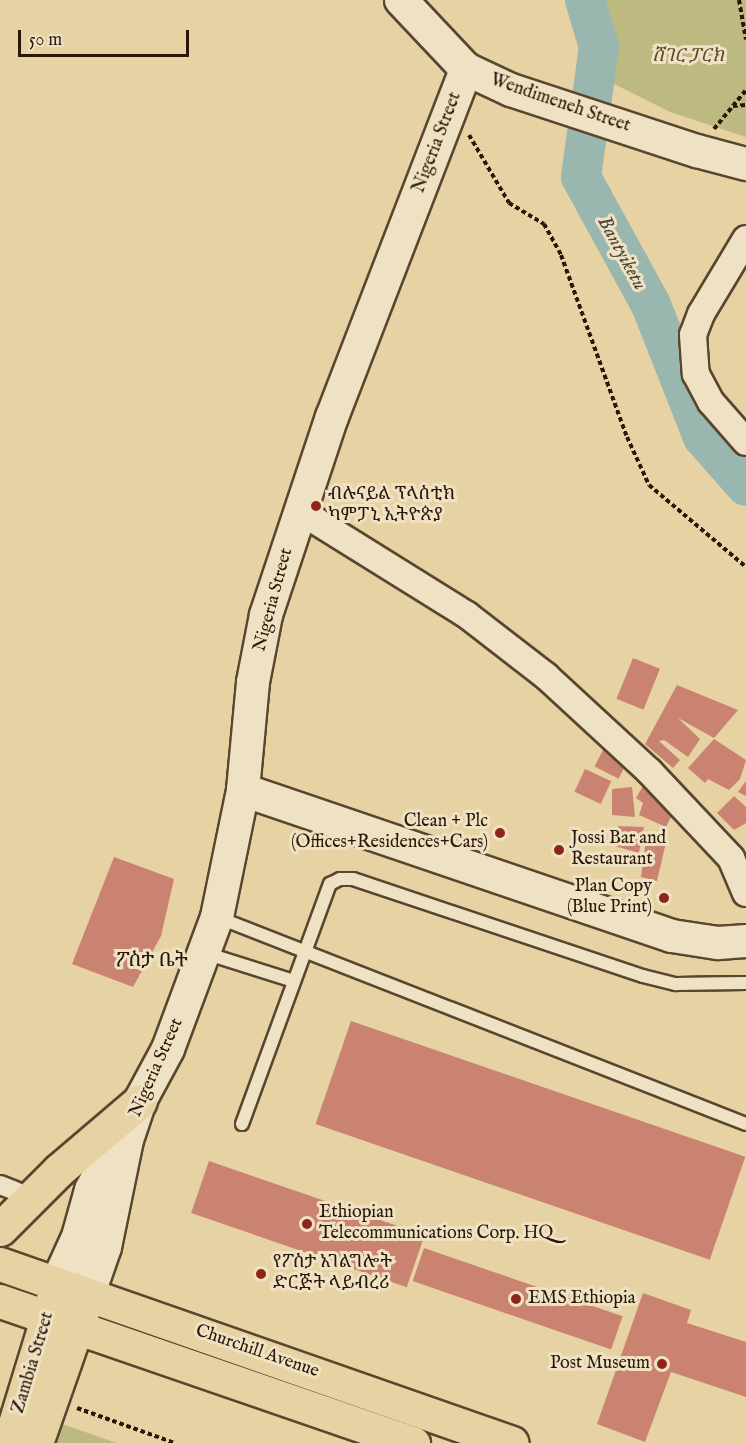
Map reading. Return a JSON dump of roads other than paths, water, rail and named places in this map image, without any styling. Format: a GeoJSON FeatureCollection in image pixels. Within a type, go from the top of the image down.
{"type":"FeatureCollection","features":[{"type":"Feature","properties":{"kind":"main road"},"geometry":{"type":"LineString","coordinates":[[0,1229],[59,1170],[140,1101]]}},
{"type":"Feature","properties":{"kind":"main road","name":"Churchill Avenue"},"geometry":{"type":"LineString","coordinates":[[0,1264],[89,1293],[512,1443]]}},
{"type":"Feature","properties":{"kind":"main road","name":"Zambia Street"},"geometry":{"type":"LineString","coordinates":[[20,1436],[53,1399],[63,1322],[57,1283]]}},
{"type":"Feature","properties":{"kind":"main road","name":"Zambia Street"},"geometry":{"type":"LineString","coordinates":[[20,1436],[63,1322],[89,1293]]}},
{"type":"Feature","properties":{"kind":"main road","name":"Churchill Avenue"},"geometry":{"type":"LineString","coordinates":[[0,1301],[413,1443]]}},
{"type":"Feature","properties":{"kind":"main road"},"geometry":{"type":"LineString","coordinates":[[0,1383],[20,1436]]}},
{"type":"Feature","properties":{"kind":"street","name":"Wendimeneh Street"},"geometry":{"type":"LineString","coordinates":[[401,0],[466,69],[557,104],[697,152],[746,164]]}},
{"type":"Feature","properties":{"kind":"street","name":"Nigeria Street"},"geometry":{"type":"LineString","coordinates":[[89,1293],[105,1247],[127,1140],[140,1101],[168,1049],[217,917],[243,790],[253,682],[266,615],[300,511],[466,69]]}},
{"type":"Feature","properties":{"kind":"street"},"geometry":{"type":"LineString","coordinates":[[746,239],[701,314],[693,335],[696,374],[711,402],[746,442]]}},
{"type":"Feature","properties":{"kind":"street"},"geometry":{"type":"LineString","coordinates":[[300,511],[467,615],[546,676],[649,771],[731,858],[746,892]]}},
{"type":"Feature","properties":{"kind":"street"},"geometry":{"type":"LineString","coordinates":[[243,790],[672,936],[718,943],[746,941]]}},
{"type":"Feature","properties":{"kind":"street","name":"Nigeria Street"},"geometry":{"type":"LineString","coordinates":[[57,1283],[78,1237],[91,1190],[107,1160],[127,1140]]}},
{"type":"Feature","properties":{"kind":"lane"},"geometry":{"type":"LineString","coordinates":[[242,1124],[330,884],[353,879],[643,976],[676,984],[746,983]]}},
{"type":"Feature","properties":{"kind":"lane"},"geometry":{"type":"LineString","coordinates":[[217,917],[306,949],[746,1124]]}},
{"type":"Feature","properties":{"kind":"lane"},"geometry":{"type":"LineString","coordinates":[[205,953],[294,981]]}},
{"type":"Feature","properties":{"kind":"waterway","name":"Bantyiketu"},"geometry":{"type":"LineString","coordinates":[[585,0],[599,47],[581,177],[651,305],[703,437],[746,486]]}},
{"type":"Feature","properties":{"kind":"place","name":"ብሉናይል ፕላስቲክ ካምፓኒ ኢትዮጵያ"},"geometry":{"type":"Point","coordinates":[316,506]}},
{"type":"Feature","properties":{"kind":"place","name":"Clean + Plc (Offices+Residences+Cars)"},"geometry":{"type":"Point","coordinates":[500,833]}},
{"type":"Feature","properties":{"kind":"place","name":"Jossi Bar and Restaurant"},"geometry":{"type":"Point","coordinates":[559,850]}},
{"type":"Feature","properties":{"kind":"place","name":"Plan Copy (Blue Print)"},"geometry":{"type":"Point","coordinates":[664,898]}},
{"type":"Feature","properties":{"kind":"place","name":"Ethiopian Telecommunications Corp. HQ"},"geometry":{"type":"Point","coordinates":[307,1224]}},
{"type":"Feature","properties":{"kind":"place","name":"የፖስታ አገልግሎት ድርጅት ላይብረሪ"},"geometry":{"type":"Point","coordinates":[261,1274]}},
{"type":"Feature","properties":{"kind":"place","name":"EMS Ethiopia"},"geometry":{"type":"Point","coordinates":[516,1299]}},
{"type":"Feature","properties":{"kind":"place","name":"Post Museum"},"geometry":{"type":"Point","coordinates":[662,1364]}},
{"type":"Feature","properties":{"kind":"district","name":"ፖስታ ቤት"},"geometry":{"type":"Point","coordinates":[152,960]}},
{"type":"Feature","properties":{"kind":"park label","name":"ሸገር ፓርክ"},"geometry":{"type":"Point","coordinates":[688,57]}}]}
